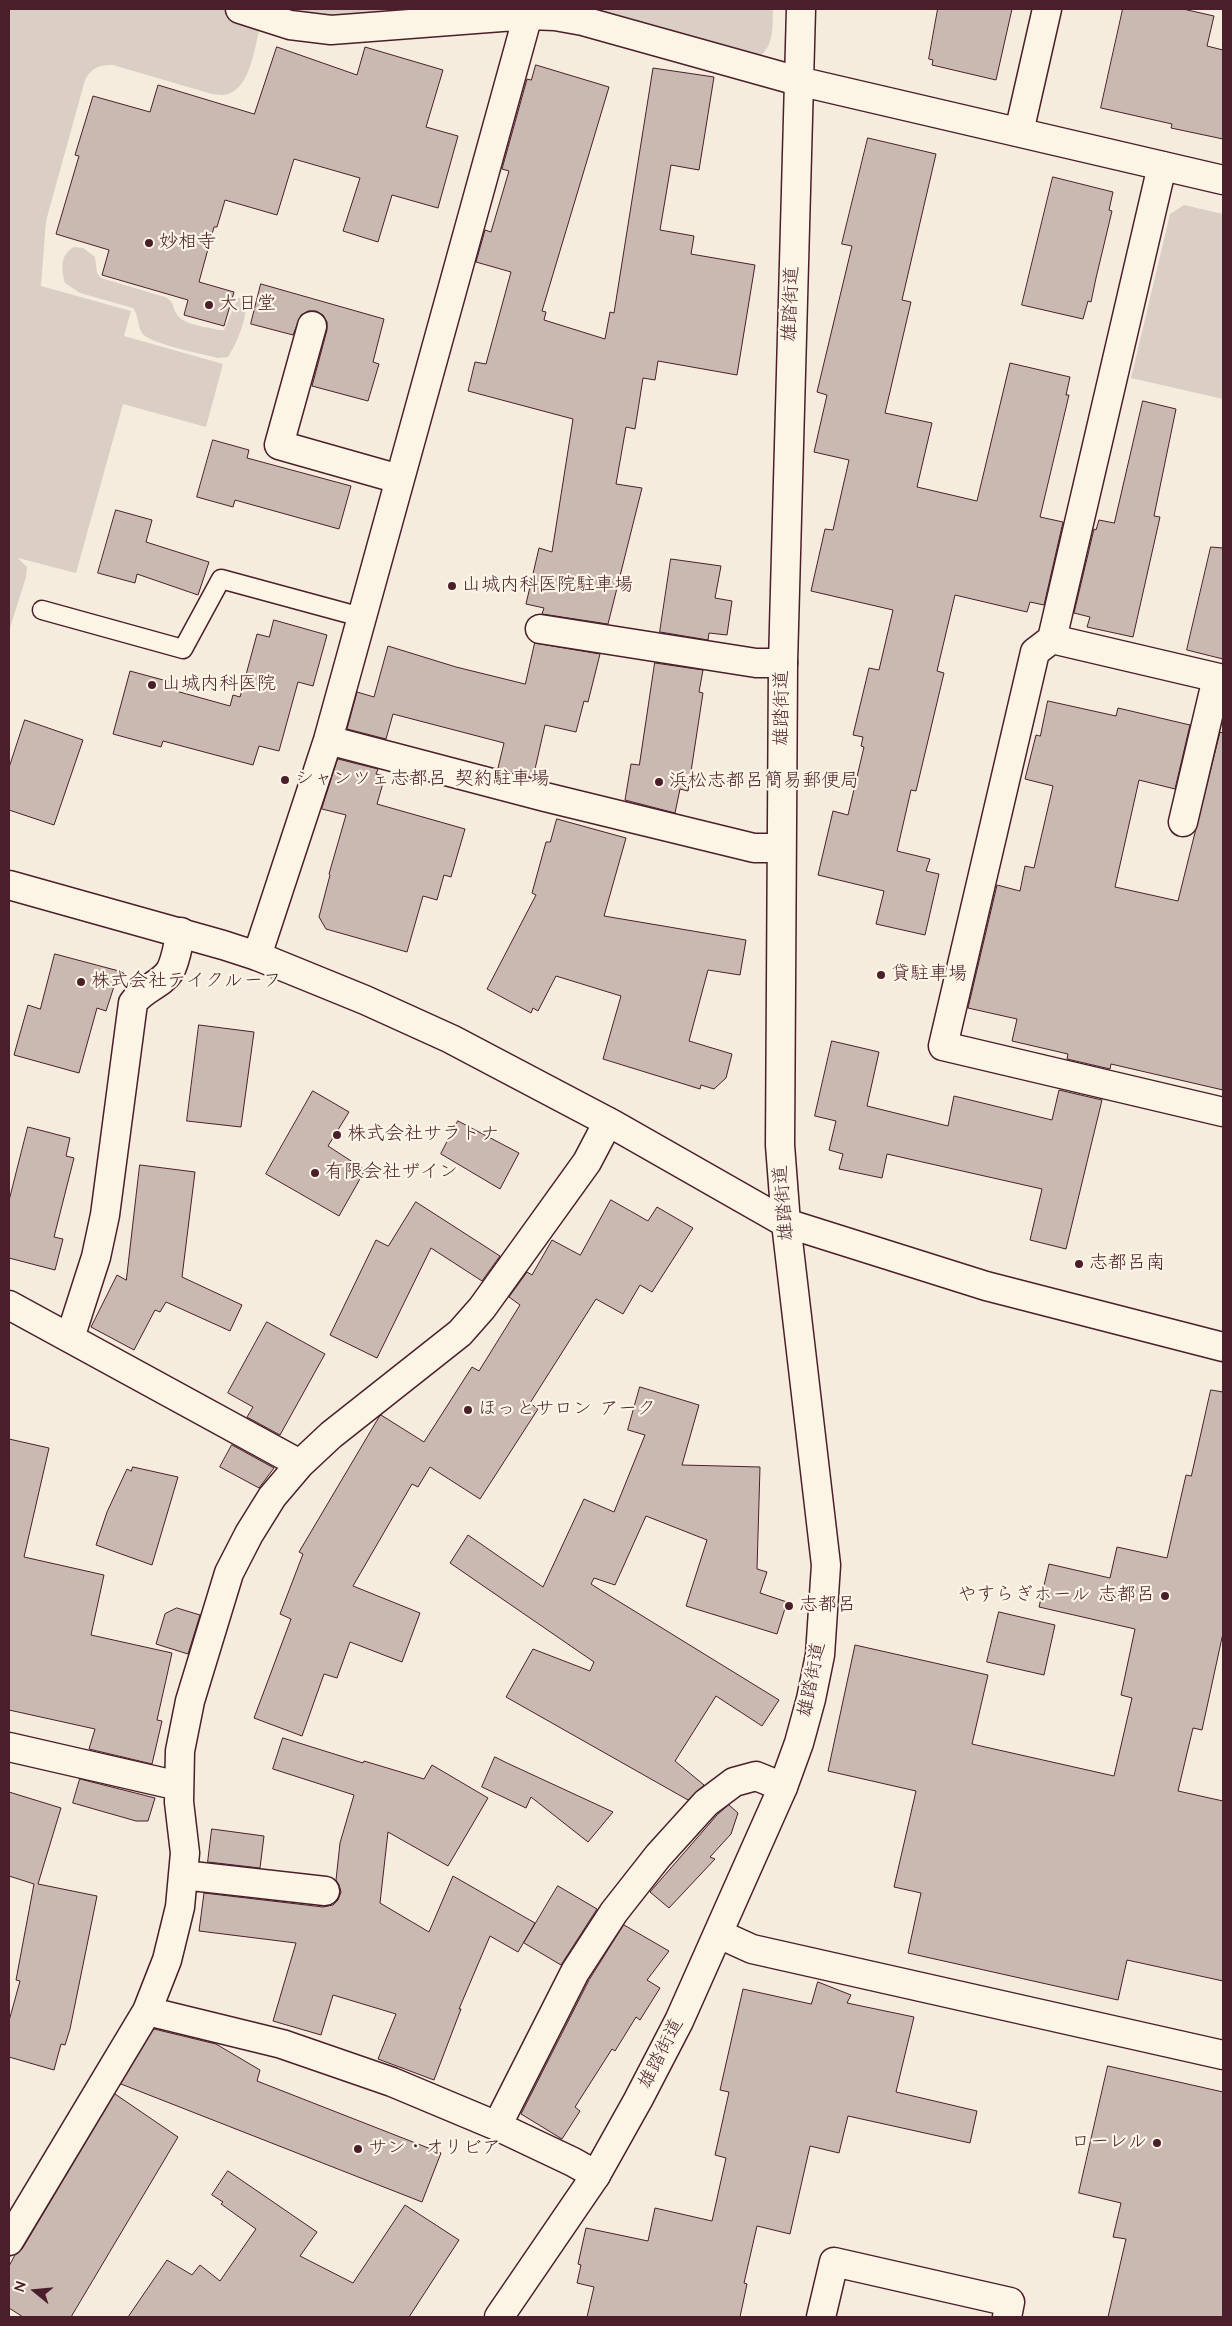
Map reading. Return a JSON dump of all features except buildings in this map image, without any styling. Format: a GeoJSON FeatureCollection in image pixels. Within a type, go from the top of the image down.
{"type":"FeatureCollection","features":[{"type":"Feature","properties":{"kind":"street"},"geometry":{"type":"LineString","coordinates":[[240,9],[290,25],[331,30],[528,15],[556,16],[583,21],[798,81],[1223,180]]}},
{"type":"Feature","properties":{"kind":"street","name":"雄踏街道"},"geometry":{"type":"LineString","coordinates":[[499,2317],[596,2175],[674,2030],[719,1934],[783,1787],[799,1742],[820,1655],[826,1565],[786,1223],[780,1145],[783,663],[801,9]]}},
{"type":"Feature","properties":{"kind":"street"},"geometry":{"type":"LineString","coordinates":[[1019,132],[1047,9]]}},
{"type":"Feature","properties":{"kind":"street"},"geometry":{"type":"LineString","coordinates":[[257,956],[328,740],[528,15]]}},
{"type":"Feature","properties":{"kind":"street"},"geometry":{"type":"LineString","coordinates":[[1162,166],[1052,639],[1035,652],[943,1046],[1223,1112]]}},
{"type":"Feature","properties":{"kind":"street"},"geometry":{"type":"LineString","coordinates":[[312,326],[279,445],[399,479]]}},
{"type":"Feature","properties":{"kind":"street"},"geometry":{"type":"LineString","coordinates":[[540,629],[756,663],[783,663]]}},
{"type":"Feature","properties":{"kind":"street"},"geometry":{"type":"LineString","coordinates":[[1052,639],[1220,678],[1183,822]]}},
{"type":"Feature","properties":{"kind":"street"},"geometry":{"type":"LineString","coordinates":[[328,740],[545,797],[744,845],[782,848]]}},
{"type":"Feature","properties":{"kind":"street"},"geometry":{"type":"LineString","coordinates":[[9,885],[181,932],[257,956],[409,1018],[608,1122],[786,1223],[986,1286],[1223,1347]]}},
{"type":"Feature","properties":{"kind":"street"},"geometry":{"type":"LineString","coordinates":[[70,1338],[96,1257],[105,1215],[133,1002],[138,995],[159,982],[170,971],[181,932]]}},
{"type":"Feature","properties":{"kind":"street"},"geometry":{"type":"LineString","coordinates":[[9,2241],[147,2011],[167,1960],[180,1907],[185,1853],[178,1802],[180,1751],[190,1701],[230,1573],[249,1534],[268,1504],[300,1464],[331,1435],[460,1333],[482,1308],[587,1162],[608,1122]]}},
{"type":"Feature","properties":{"kind":"street"},"geometry":{"type":"LineString","coordinates":[[9,1304],[300,1464]]}},
{"type":"Feature","properties":{"kind":"street"},"geometry":{"type":"LineString","coordinates":[[9,1747],[179,1786]]}},
{"type":"Feature","properties":{"kind":"street"},"geometry":{"type":"LineString","coordinates":[[497,2126],[575,1972],[614,1912],[658,1856],[706,1803],[734,1782],[756,1776],[783,1787]]}},
{"type":"Feature","properties":{"kind":"street"},"geometry":{"type":"LineString","coordinates":[[182,1875],[299,1876],[325,1891]]}},
{"type":"Feature","properties":{"kind":"street"},"geometry":{"type":"LineString","coordinates":[[719,1934],[752,1948],[1223,2055]]}},
{"type":"Feature","properties":{"kind":"street"},"geometry":{"type":"LineString","coordinates":[[147,2011],[282,2044],[392,2082],[497,2126],[596,2175]]}},
{"type":"Feature","properties":{"kind":"street"},"geometry":{"type":"LineString","coordinates":[[821,2317],[834,2262],[1010,2302],[1007,2317]]}},
{"type":"Feature","properties":{"kind":"lane"},"geometry":{"type":"LineString","coordinates":[[42,610],[183,649],[221,579],[361,617]]}},
{"type":"Feature","properties":{"kind":"shaded area"},"geometry":{"type":"Polygon","coordinates":[[[9,9],[492,9],[260,28],[247,75],[236,90],[226,95],[212,94],[113,65],[96,68],[88,76],[85,80],[46,221],[41,286],[131,311],[124,336],[223,364],[206,427],[123,404],[76,573],[18,558],[27,567],[26,577],[9,631],[9,9]]]}},
{"type":"Feature","properties":{"kind":"shaded area"},"geometry":{"type":"Polygon","coordinates":[[[565,9],[773,9],[770,41],[768,47],[759,57],[565,9]]]}},
{"type":"Feature","properties":{"kind":"shaded area"},"geometry":{"type":"Polygon","coordinates":[[[1184,205],[1223,214],[1223,399],[1131,378],[1170,214],[1184,205]]]}},
{"type":"Feature","properties":{"kind":"shaded area"},"geometry":{"type":"Polygon","coordinates":[[[74,247],[83,248],[95,257],[97,273],[101,278],[165,297],[172,303],[178,316],[191,324],[224,330],[238,298],[243,298],[246,311],[242,328],[228,357],[218,358],[155,341],[142,333],[133,308],[80,293],[65,283],[63,272],[64,258],[69,250],[74,247]]]}},
{"type":"Feature","properties":{"kind":"place","name":"妙相寺"},"geometry":{"type":"Point","coordinates":[149,243]}},
{"type":"Feature","properties":{"kind":"place","name":"大日堂"},"geometry":{"type":"Point","coordinates":[209,305]}},
{"type":"Feature","properties":{"kind":"place","name":"山城内科医院駐車場"},"geometry":{"type":"Point","coordinates":[452,586]}},
{"type":"Feature","properties":{"kind":"place","name":"山城内科医院"},"geometry":{"type":"Point","coordinates":[152,685]}},
{"type":"Feature","properties":{"kind":"place","name":"シャンツェ志都呂 契約駐車場"},"geometry":{"type":"Point","coordinates":[285,780]}},
{"type":"Feature","properties":{"kind":"place","name":"浜松志都呂簡易郵便局"},"geometry":{"type":"Point","coordinates":[659,782]}},
{"type":"Feature","properties":{"kind":"place","name":"貸駐車場"},"geometry":{"type":"Point","coordinates":[881,975]}},
{"type":"Feature","properties":{"kind":"place","name":"株式会社テイクルーフ"},"geometry":{"type":"Point","coordinates":[81,982]}},
{"type":"Feature","properties":{"kind":"place","name":"株式会社サラトナ"},"geometry":{"type":"Point","coordinates":[337,1135]}},
{"type":"Feature","properties":{"kind":"place","name":"有限会社ザイン"},"geometry":{"type":"Point","coordinates":[315,1173]}},
{"type":"Feature","properties":{"kind":"place","name":"志都呂南"},"geometry":{"type":"Point","coordinates":[1079,1264]}},
{"type":"Feature","properties":{"kind":"place","name":"ほっとサロン アーク"},"geometry":{"type":"Point","coordinates":[468,1410]}},
{"type":"Feature","properties":{"kind":"place","name":"やすらぎホール 志都呂"},"geometry":{"type":"Point","coordinates":[1165,1596]}},
{"type":"Feature","properties":{"kind":"place","name":"志都呂"},"geometry":{"type":"Point","coordinates":[789,1606]}},
{"type":"Feature","properties":{"kind":"place","name":"ローレル"},"geometry":{"type":"Point","coordinates":[1157,2143]}},
{"type":"Feature","properties":{"kind":"place","name":"サン・オリビア"},"geometry":{"type":"Point","coordinates":[358,2149]}}]}
